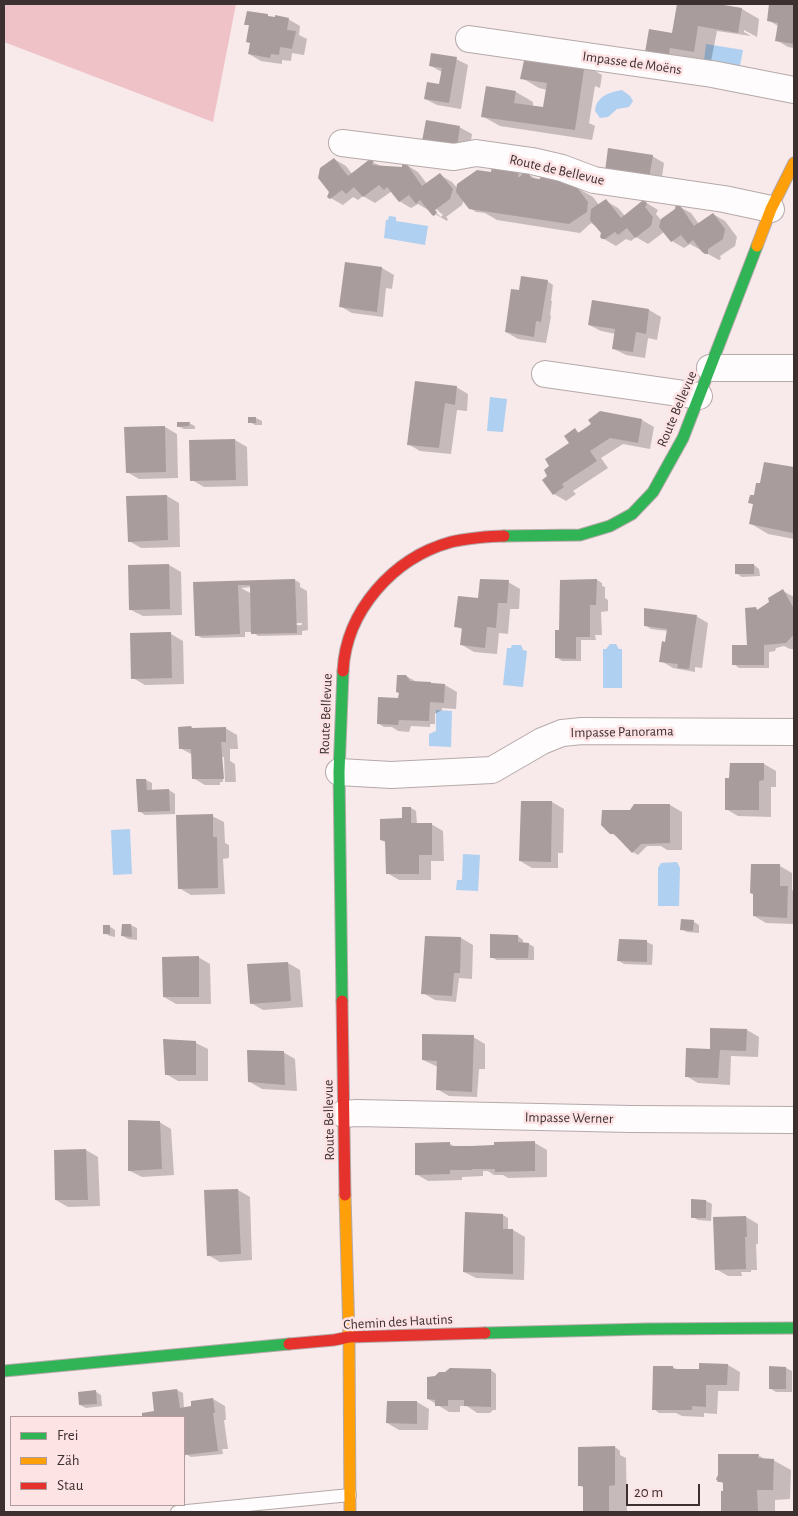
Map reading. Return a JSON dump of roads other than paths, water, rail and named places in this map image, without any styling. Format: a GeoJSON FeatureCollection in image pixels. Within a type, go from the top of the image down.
{"type":"FeatureCollection","features":[{"type":"Feature","properties":{"kind":"street","name":"Impasse de Moëns"},"geometry":{"type":"LineString","coordinates":[[469,39],[712,74],[794,90]]}},
{"type":"Feature","properties":{"kind":"street","name":"Route de Bellevue"},"geometry":{"type":"LineString","coordinates":[[342,143],[454,157],[476,153],[532,161],[562,168],[594,180],[724,199],[771,209]]}},
{"type":"Feature","properties":{"kind":"street","name":"Route Bellevue"},"geometry":{"type":"LineString","coordinates":[[350,1512],[349,1337],[343,1114],[339,772],[343,662],[350,631],[370,597],[393,572],[421,554],[451,542],[499,536],[580,535],[610,526],[632,514],[653,492],[683,438],[771,209],[794,163]]}},
{"type":"Feature","properties":{"kind":"street"},"geometry":{"type":"LineString","coordinates":[[710,368],[794,368]]}},
{"type":"Feature","properties":{"kind":"street"},"geometry":{"type":"LineString","coordinates":[[544,374],[699,396]]}},
{"type":"Feature","properties":{"kind":"street","name":"Impasse Panorama"},"geometry":{"type":"LineString","coordinates":[[339,772],[391,775],[492,770],[542,741],[562,733],[582,731],[794,732]]}},
{"type":"Feature","properties":{"kind":"street","name":"Impasse Werner"},"geometry":{"type":"LineString","coordinates":[[343,1114],[794,1120]]}},
{"type":"Feature","properties":{"kind":"street","name":"Chemin des Hautins"},"geometry":{"type":"LineString","coordinates":[[4,1371],[334,1340],[349,1337],[647,1329],[794,1328]]}},
{"type":"Feature","properties":{"kind":"lane"},"geometry":{"type":"LineString","coordinates":[[177,1512],[350,1495]]}},
{"type":"Feature","properties":{"kind":"water"},"geometry":{"type":"Polygon","coordinates":[[[706,44],[743,50],[740,66],[704,60],[706,44]]]}},
{"type":"Feature","properties":{"kind":"water"},"geometry":{"type":"Polygon","coordinates":[[[622,90],[633,101],[629,107],[617,109],[608,117],[600,118],[595,111],[598,102],[612,92],[622,90]]]}},
{"type":"Feature","properties":{"kind":"water"},"geometry":{"type":"Polygon","coordinates":[[[389,216],[396,217],[396,221],[428,226],[425,245],[384,238],[386,220],[388,220],[389,216]]]}},
{"type":"Feature","properties":{"kind":"water"},"geometry":{"type":"Polygon","coordinates":[[[490,397],[507,399],[503,432],[487,431],[490,397]]]}},
{"type":"Feature","properties":{"kind":"water"},"geometry":{"type":"Polygon","coordinates":[[[610,644],[616,644],[619,649],[622,649],[622,688],[603,688],[603,649],[606,649],[610,644]]]}},
{"type":"Feature","properties":{"kind":"water"},"geometry":{"type":"Polygon","coordinates":[[[512,645],[521,645],[523,650],[527,651],[523,687],[503,685],[507,648],[511,648],[512,645]]]}},
{"type":"Feature","properties":{"kind":"water"},"geometry":{"type":"Polygon","coordinates":[[[436,710],[452,711],[451,747],[429,746],[429,734],[436,731],[436,710]]]}},
{"type":"Feature","properties":{"kind":"water"},"geometry":{"type":"Polygon","coordinates":[[[130,829],[132,874],[113,875],[111,830],[130,829]]]}},
{"type":"Feature","properties":{"kind":"water"},"geometry":{"type":"Polygon","coordinates":[[[463,854],[480,855],[478,891],[456,890],[457,880],[462,880],[463,854]]]}},
{"type":"Feature","properties":{"kind":"water"},"geometry":{"type":"Polygon","coordinates":[[[677,862],[680,868],[679,906],[658,906],[658,868],[661,863],[677,862]]]}}]}
